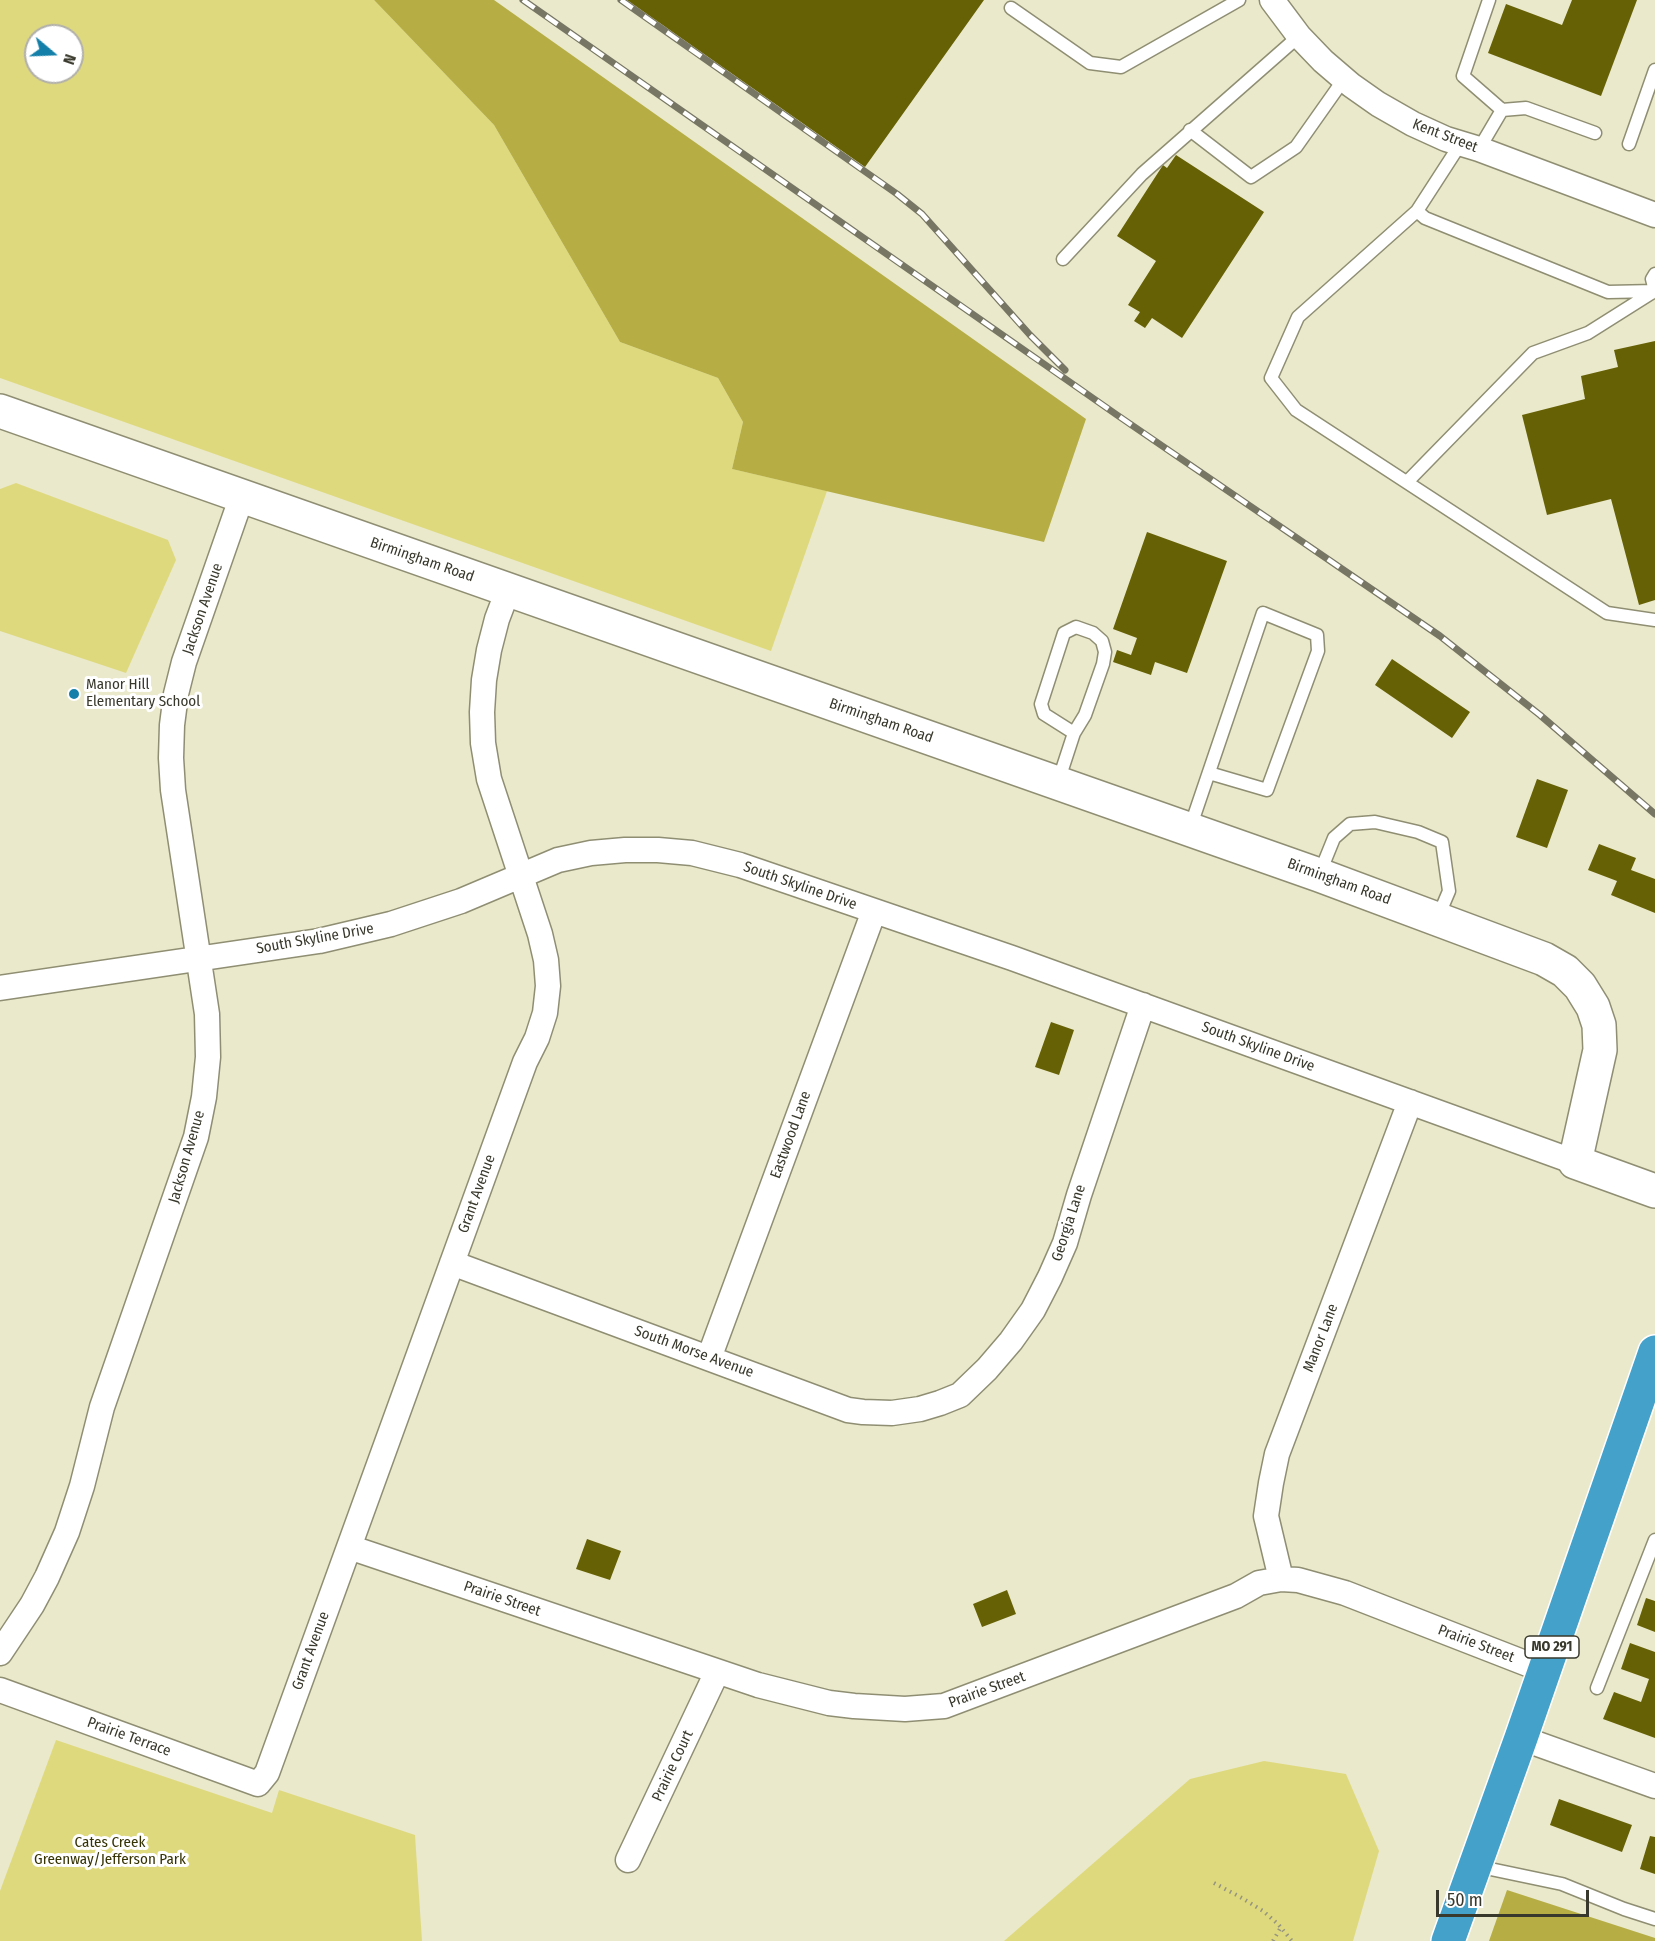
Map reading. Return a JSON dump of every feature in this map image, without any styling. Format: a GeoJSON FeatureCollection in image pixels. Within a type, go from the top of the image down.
{"type":"FeatureCollection","features":[{"type":"Feature","properties":{"kind":"highway","name":"MO 291"},"geometry":{"type":"LineString","coordinates":[[1448,1941],[1655,1352]]}},
{"type":"Feature","properties":{"kind":"street","name":"Kent Street"},"geometry":{"type":"LineString","coordinates":[[1272,0],[1299,36],[1344,78],[1378,104],[1413,124],[1655,215]]}},
{"type":"Feature","properties":{"kind":"street","name":"Birmingham Road"},"geometry":{"type":"LineString","coordinates":[[0,411],[1319,874],[1544,959],[1565,971],[1580,986],[1593,1007],[1599,1025],[1600,1050],[1575,1162]]}},
{"type":"Feature","properties":{"kind":"street","name":"Jackson Avenue"},"geometry":{"type":"LineString","coordinates":[[0,1653],[32,1605],[67,1532],[82,1486],[102,1407],[196,1137],[204,1097],[208,1057],[207,1014],[173,790],[172,725],[176,694],[184,662],[242,496]]}},
{"type":"Feature","properties":{"kind":"street","name":"Grant Avenue"},"geometry":{"type":"LineString","coordinates":[[258,1784],[267,1773],[525,1062],[537,1038],[544,1013],[548,986],[546,960],[540,934],[489,779],[483,743],[483,691],[489,650],[508,590]]}},
{"type":"Feature","properties":{"kind":"street","name":"South Skyline Drive"},"geometry":{"type":"LineString","coordinates":[[0,988],[319,941],[391,924],[461,901],[558,860],[591,853],[625,850],[680,852],[740,865],[1012,958],[1575,1162]]}},
{"type":"Feature","properties":{"kind":"street","name":"Eastwood Lane"},"geometry":{"type":"LineString","coordinates":[[709,1358],[874,911]]}},
{"type":"Feature","properties":{"kind":"street","name":"Georgia Lane"},"geometry":{"type":"LineString","coordinates":[[940,1403],[960,1395],[987,1369],[1033,1310],[1050,1278],[1065,1243],[1078,1195],[1143,1005]]}},
{"type":"Feature","properties":{"kind":"street","name":"Manor Lane"},"geometry":{"type":"LineString","coordinates":[[1281,1579],[1266,1516],[1277,1454],[1410,1102]]}},
{"type":"Feature","properties":{"kind":"street"},"geometry":{"type":"LineString","coordinates":[[1575,1162],[1655,1191]]}},
{"type":"Feature","properties":{"kind":"street","name":"South Morse Avenue"},"geometry":{"type":"LineString","coordinates":[[452,1263],[855,1411],[892,1413],[940,1403]]}},
{"type":"Feature","properties":{"kind":"street","name":"Prairie Street"},"geometry":{"type":"LineString","coordinates":[[349,1547],[717,1672],[758,1685],[846,1705],[905,1709],[944,1706],[1236,1596],[1259,1583],[1281,1579],[1330,1587],[1543,1670]]}},
{"type":"Feature","properties":{"kind":"street","name":"Prairie Court"},"geometry":{"type":"LineString","coordinates":[[628,1860],[717,1672]]}},
{"type":"Feature","properties":{"kind":"street","name":"Prairie Terrace"},"geometry":{"type":"LineString","coordinates":[[0,1690],[258,1784]]}},
{"type":"Feature","properties":{"kind":"street"},"geometry":{"type":"LineString","coordinates":[[1521,1738],[1655,1785]]}},
{"type":"Feature","properties":{"kind":"lane"},"geometry":{"type":"LineString","coordinates":[[1011,8],[1090,63],[1121,68],[1239,0]]}},
{"type":"Feature","properties":{"kind":"lane"},"geometry":{"type":"LineString","coordinates":[[1490,0],[1463,76],[1502,110]]}},
{"type":"Feature","properties":{"kind":"lane"},"geometry":{"type":"LineString","coordinates":[[1063,260],[1142,174],[1299,36]]}},
{"type":"Feature","properties":{"kind":"lane"},"geometry":{"type":"LineString","coordinates":[[1629,144],[1655,70]]}},
{"type":"Feature","properties":{"kind":"lane"},"geometry":{"type":"LineString","coordinates":[[1190,130],[1251,177],[1296,147],[1344,78]]}},
{"type":"Feature","properties":{"kind":"lane"},"geometry":{"type":"LineString","coordinates":[[1595,133],[1526,108],[1502,110],[1417,211],[1298,317],[1271,378],[1296,410],[1607,613],[1655,620]]}},
{"type":"Feature","properties":{"kind":"lane"},"geometry":{"type":"LineString","coordinates":[[1417,211],[1425,218],[1608,292],[1655,291]]}},
{"type":"Feature","properties":{"kind":"lane"},"geometry":{"type":"LineString","coordinates":[[1655,274],[1653,279],[1655,291]]}},
{"type":"Feature","properties":{"kind":"lane"},"geometry":{"type":"LineString","coordinates":[[1407,482],[1533,353],[1588,333],[1655,291]]}},
{"type":"Feature","properties":{"kind":"lane"},"geometry":{"type":"LineString","coordinates":[[1190,829],[1263,613],[1317,635],[1318,651],[1267,790],[1209,773]]}},
{"type":"Feature","properties":{"kind":"lane"},"geometry":{"type":"LineString","coordinates":[[1058,783],[1074,733],[1085,715],[1106,652],[1102,641],[1093,633],[1076,627],[1064,633],[1041,704],[1044,714],[1074,733]]}},
{"type":"Feature","properties":{"kind":"lane"},"geometry":{"type":"LineString","coordinates":[[1319,874],[1334,838],[1350,824],[1375,822],[1418,832],[1442,842],[1449,891],[1438,919]]}},
{"type":"Feature","properties":{"kind":"lane"},"geometry":{"type":"LineString","coordinates":[[1597,1688],[1655,1540]]}},
{"type":"Feature","properties":{"kind":"lane"},"geometry":{"type":"LineString","coordinates":[[1475,1865],[1562,1884],[1624,1910],[1655,1919]]}},
{"type":"Feature","properties":{"kind":"path"},"geometry":{"type":"LineString","coordinates":[[1214,1883],[1263,1911],[1281,1927],[1292,1941]]}},
{"type":"Feature","properties":{"kind":"path"},"geometry":{"type":"LineString","coordinates":[[1273,1941],[1281,1927]]}},
{"type":"Feature","properties":{"kind":"green space"},"geometry":{"type":"Polygon","coordinates":[[[0,0],[374,0],[494,125],[620,342],[718,378],[743,422],[732,469],[827,491],[771,651],[0,378],[0,0]]]}},
{"type":"Feature","properties":{"kind":"green space"},"geometry":{"type":"Polygon","coordinates":[[[16,483],[168,540],[176,560],[126,673],[0,631],[0,489],[16,483]]]}},
{"type":"Feature","properties":{"kind":"green space","name":"Cates Creek Greenway/Jefferson Park"},"geometry":{"type":"Polygon","coordinates":[[[56,1740],[272,1813],[279,1790],[415,1835],[422,1941],[0,1941],[0,1891],[56,1740]]]}},
{"type":"Feature","properties":{"kind":"green space"},"geometry":{"type":"Polygon","coordinates":[[[1264,1761],[1346,1774],[1379,1851],[1353,1941],[1004,1941],[1190,1779],[1264,1761]]]}},
{"type":"Feature","properties":{"kind":"shaded area"},"geometry":{"type":"Polygon","coordinates":[[[374,0],[494,0],[1086,419],[1044,542],[732,469],[743,422],[718,378],[620,342],[494,125],[374,0]]]}},
{"type":"Feature","properties":{"kind":"shaded area"},"geometry":{"type":"Polygon","coordinates":[[[1507,1890],[1655,1938],[1655,1941],[1489,1941],[1507,1890]]]}},
{"type":"Feature","properties":{"kind":"building"},"geometry":{"type":"Polygon","coordinates":[[[627,0],[984,0],[865,167],[627,0]]]}},
{"type":"Feature","properties":{"kind":"building"},"geometry":{"type":"Polygon","coordinates":[[[1572,0],[1637,0],[1601,96],[1488,53],[1506,4],[1562,25],[1572,0]]]}},
{"type":"Feature","properties":{"kind":"building"},"geometry":{"type":"Polygon","coordinates":[[[1176,155],[1264,212],[1182,338],[1152,318],[1145,328],[1134,321],[1140,312],[1128,305],[1156,261],[1117,236],[1163,165],[1167,168],[1176,155]]]}},
{"type":"Feature","properties":{"kind":"building"},"geometry":{"type":"Polygon","coordinates":[[[1655,341],[1655,600],[1639,605],[1611,499],[1547,515],[1522,415],[1585,399],[1581,376],[1618,367],[1614,350],[1655,341]]]}},
{"type":"Feature","properties":{"kind":"building"},"geometry":{"type":"Polygon","coordinates":[[[1147,532],[1227,561],[1187,673],[1155,662],[1151,675],[1113,662],[1117,650],[1131,655],[1137,638],[1113,629],[1147,532]]]}},
{"type":"Feature","properties":{"kind":"building"},"geometry":{"type":"Polygon","coordinates":[[[1392,659],[1470,712],[1452,738],[1375,685],[1392,659]]]}},
{"type":"Feature","properties":{"kind":"building"},"geometry":{"type":"Polygon","coordinates":[[[1537,779],[1568,790],[1547,848],[1516,837],[1537,779]]]}},
{"type":"Feature","properties":{"kind":"building"},"geometry":{"type":"Polygon","coordinates":[[[1599,844],[1636,858],[1631,870],[1655,879],[1655,913],[1611,895],[1617,881],[1588,870],[1599,844]]]}},
{"type":"Feature","properties":{"kind":"building"},"geometry":{"type":"Polygon","coordinates":[[[1051,1022],[1074,1030],[1059,1075],[1035,1067],[1051,1022]]]}},
{"type":"Feature","properties":{"kind":"building"},"geometry":{"type":"Polygon","coordinates":[[[587,1539],[621,1551],[610,1580],[576,1569],[587,1539]]]}},
{"type":"Feature","properties":{"kind":"building"},"geometry":{"type":"Polygon","coordinates":[[[1007,1590],[1016,1614],[982,1627],[973,1604],[1007,1590]]]}},
{"type":"Feature","properties":{"kind":"building"},"geometry":{"type":"Polygon","coordinates":[[[1646,1598],[1655,1601],[1655,1632],[1637,1625],[1646,1598]]]}},
{"type":"Feature","properties":{"kind":"building"},"geometry":{"type":"Polygon","coordinates":[[[1630,1643],[1655,1652],[1655,1738],[1603,1719],[1614,1692],[1641,1702],[1649,1679],[1621,1669],[1630,1643]]]}},
{"type":"Feature","properties":{"kind":"building"},"geometry":{"type":"Polygon","coordinates":[[[1559,1799],[1632,1825],[1622,1852],[1550,1825],[1559,1799]]]}},
{"type":"Feature","properties":{"kind":"building"},"geometry":{"type":"Polygon","coordinates":[[[1650,1836],[1655,1837],[1655,1874],[1640,1869],[1650,1836]]]}},
{"type":"Feature","properties":{"kind":"railway"},"geometry":{"type":"LineString","coordinates":[[523,0],[1117,415],[1440,636],[1540,715],[1655,814]]}},
{"type":"Feature","properties":{"kind":"railway"},"geometry":{"type":"LineString","coordinates":[[621,0],[897,194],[922,214],[1030,335],[1065,370]]}},
{"type":"Feature","properties":{"kind":"place","name":"Manor Hill Elementary School"},"geometry":{"type":"Point","coordinates":[74,694]}}]}
